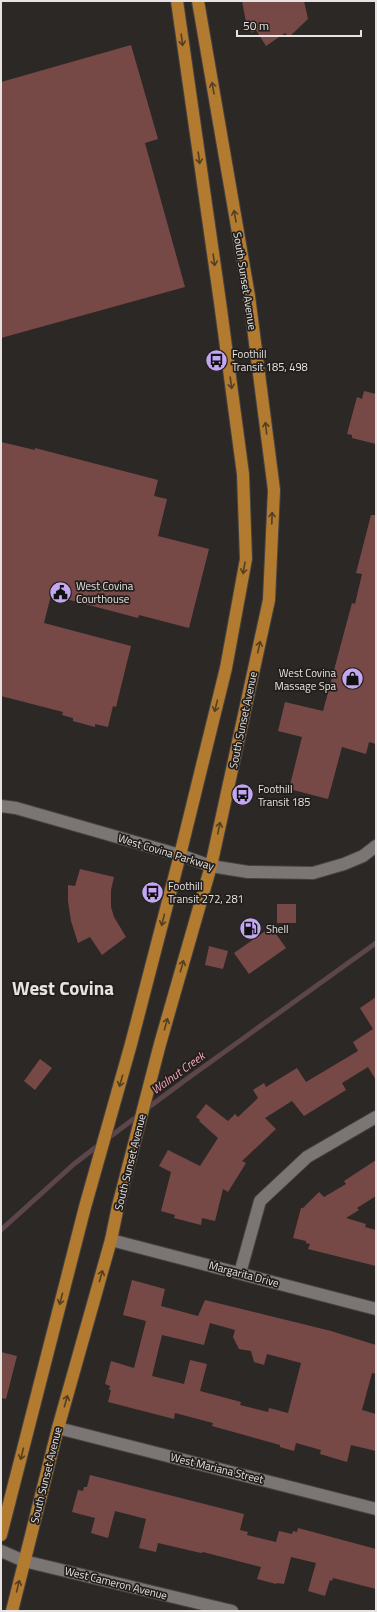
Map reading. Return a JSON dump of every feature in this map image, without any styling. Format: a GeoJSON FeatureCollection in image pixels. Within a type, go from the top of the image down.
{"type":"FeatureCollection","features":[{"type":"Feature","properties":{"kind":"main road"},"geometry":{"type":"LineString","coordinates":[[1,1535],[85,1207],[131,1044],[180,855],[226,668],[246,559],[243,474],[177,1]]}},
{"type":"Feature","properties":{"kind":"main road","name":"South Sunset Avenue"},"geometry":{"type":"LineString","coordinates":[[12,1611],[58,1428],[111,1240],[118,1206],[160,1044],[211,866],[269,600],[274,490],[249,296],[198,1]]}},
{"type":"Feature","properties":{"kind":"street","name":"West Covina Parkway"},"geometry":{"type":"LineString","coordinates":[[1,806],[16,808],[180,855],[211,866],[248,872],[313,873],[344,864],[363,856],[376,846]]}},
{"type":"Feature","properties":{"kind":"street"},"geometry":{"type":"LineString","coordinates":[[240,1273],[260,1201],[307,1157],[376,1117]]}},
{"type":"Feature","properties":{"kind":"street","name":"Margarita Drive"},"geometry":{"type":"LineString","coordinates":[[111,1240],[376,1310]]}},
{"type":"Feature","properties":{"kind":"street","name":"West Mariana Street"},"geometry":{"type":"LineString","coordinates":[[58,1428],[376,1509]]}},
{"type":"Feature","properties":{"kind":"street","name":"West Cameron Avenue"},"geometry":{"type":"LineString","coordinates":[[1,1552],[24,1561],[232,1611]]}},
{"type":"Feature","properties":{"kind":"building"},"geometry":{"type":"Polygon","coordinates":[[[242,1],[304,1],[308,19],[289,37],[285,33],[266,46],[256,30],[252,33],[246,22],[242,1]]]}},
{"type":"Feature","properties":{"kind":"building"},"geometry":{"type":"Polygon","coordinates":[[[131,45],[158,139],[145,143],[185,287],[1,338],[1,82],[131,45]]]}},
{"type":"Feature","properties":{"kind":"building"},"geometry":{"type":"Polygon","coordinates":[[[364,391],[376,394],[376,444],[352,438],[352,435],[347,434],[357,397],[362,399],[364,391]]]}},
{"type":"Feature","properties":{"kind":"building"},"geometry":{"type":"Polygon","coordinates":[[[1,442],[35,450],[35,448],[158,480],[154,496],[167,499],[158,536],[209,549],[189,628],[139,615],[138,618],[51,595],[44,623],[131,646],[116,707],[113,706],[108,727],[95,724],[95,727],[73,721],[73,718],[62,715],[63,712],[1,696],[1,442]]]}},
{"type":"Feature","properties":{"kind":"building"},"geometry":{"type":"Polygon","coordinates":[[[371,515],[376,515],[376,744],[369,742],[366,754],[342,747],[328,799],[289,789],[302,737],[278,731],[285,702],[323,711],[352,603],[355,604],[362,574],[356,573],[371,515]]]}},
{"type":"Feature","properties":{"kind":"building"},"geometry":{"type":"Polygon","coordinates":[[[80,869],[114,877],[111,890],[111,907],[114,917],[126,937],[102,955],[90,937],[78,943],[71,921],[68,901],[68,885],[75,886],[80,869]]]}},
{"type":"Feature","properties":{"kind":"building"},"geometry":{"type":"Polygon","coordinates":[[[277,904],[296,904],[296,923],[277,923],[277,904]]]}},
{"type":"Feature","properties":{"kind":"building"},"geometry":{"type":"Polygon","coordinates":[[[271,927],[286,948],[249,974],[234,953],[271,927]]]}},
{"type":"Feature","properties":{"kind":"building"},"geometry":{"type":"Polygon","coordinates":[[[209,946],[228,951],[223,969],[205,965],[209,946]]]}},
{"type":"Feature","properties":{"kind":"building"},"geometry":{"type":"Polygon","coordinates":[[[376,997],[376,1080],[368,1067],[342,1083],[346,1090],[304,1116],[292,1101],[265,1118],[276,1129],[242,1161],[246,1163],[228,1192],[223,1189],[215,1221],[202,1218],[201,1225],[174,1218],[175,1215],[161,1211],[171,1172],[159,1166],[168,1150],[200,1166],[218,1138],[196,1117],[206,1104],[228,1121],[235,1114],[238,1117],[258,1098],[253,1090],[264,1083],[266,1087],[297,1068],[306,1082],[358,1051],[353,1042],[373,1029],[360,1008],[376,997]]]}},
{"type":"Feature","properties":{"kind":"building"},"geometry":{"type":"Polygon","coordinates":[[[40,1059],[52,1068],[35,1090],[24,1081],[40,1059]]]}},
{"type":"Feature","properties":{"kind":"building"},"geometry":{"type":"Polygon","coordinates":[[[376,1160],[376,1196],[357,1208],[359,1210],[346,1218],[366,1224],[365,1227],[376,1230],[376,1266],[308,1249],[310,1244],[306,1243],[306,1241],[293,1238],[301,1208],[303,1208],[319,1192],[324,1197],[346,1184],[344,1181],[376,1160]]]}},
{"type":"Feature","properties":{"kind":"building"},"geometry":{"type":"Polygon","coordinates":[[[132,1280],[165,1289],[161,1306],[198,1316],[205,1300],[331,1331],[376,1345],[376,1374],[372,1373],[362,1410],[376,1414],[376,1451],[351,1445],[347,1462],[320,1454],[321,1450],[296,1443],[294,1451],[280,1447],[280,1445],[212,1426],[213,1423],[175,1413],[174,1419],[108,1402],[111,1390],[109,1390],[110,1386],[105,1384],[111,1361],[134,1368],[146,1321],[123,1315],[132,1280]],[[210,1323],[204,1345],[162,1335],[152,1376],[184,1384],[190,1360],[207,1364],[200,1391],[241,1402],[240,1405],[268,1412],[269,1408],[288,1413],[301,1363],[267,1354],[264,1365],[254,1362],[251,1351],[239,1349],[233,1337],[235,1330],[210,1323]]]}},
{"type":"Feature","properties":{"kind":"building"},"geometry":{"type":"Polygon","coordinates":[[[1,1352],[17,1356],[6,1399],[1,1398],[1,1352]]]}},
{"type":"Feature","properties":{"kind":"building"},"geometry":{"type":"Polygon","coordinates":[[[90,1475],[244,1514],[240,1530],[248,1532],[247,1535],[276,1542],[279,1531],[292,1534],[293,1531],[297,1532],[298,1528],[376,1549],[376,1589],[333,1578],[332,1581],[330,1580],[325,1596],[308,1591],[316,1563],[291,1557],[284,1584],[276,1584],[257,1579],[261,1567],[203,1552],[201,1553],[158,1543],[156,1552],[139,1548],[146,1519],[115,1511],[108,1538],[91,1533],[95,1518],[72,1512],[78,1490],[83,1491],[84,1487],[87,1487],[90,1475]]]}},
{"type":"Feature","properties":{"kind":"waterway","name":"Walnut Creek"},"geometry":{"type":"LineString","coordinates":[[145,1110],[376,943]]}},
{"type":"Feature","properties":{"kind":"waterway","name":"Walnut Creek"},"geometry":{"type":"LineString","coordinates":[[107,1139],[139,1115]]}},
{"type":"Feature","properties":{"kind":"waterway","name":"Walnut Creek"},"geometry":{"type":"LineString","coordinates":[[1,1230],[74,1164],[100,1144]]}},
{"type":"Feature","properties":{"kind":"place","name":"Foothill Transit 185, 498"},"geometry":{"type":"Point","coordinates":[216,360]}},
{"type":"Feature","properties":{"kind":"place","name":"West Covina Courthouse"},"geometry":{"type":"Point","coordinates":[60,592]}},
{"type":"Feature","properties":{"kind":"place","name":"West Covina Massage Spa"},"geometry":{"type":"Point","coordinates":[352,679]}},
{"type":"Feature","properties":{"kind":"place","name":"Foothill Transit 185"},"geometry":{"type":"Point","coordinates":[242,795]}},
{"type":"Feature","properties":{"kind":"place","name":"Foothill Transit 272, 281"},"geometry":{"type":"Point","coordinates":[153,892]}},
{"type":"Feature","properties":{"kind":"place","name":"Shell"},"geometry":{"type":"Point","coordinates":[251,929]}},
{"type":"Feature","properties":{"kind":"district","name":"West Covina"},"geometry":{"type":"Point","coordinates":[63,988]}}]}
